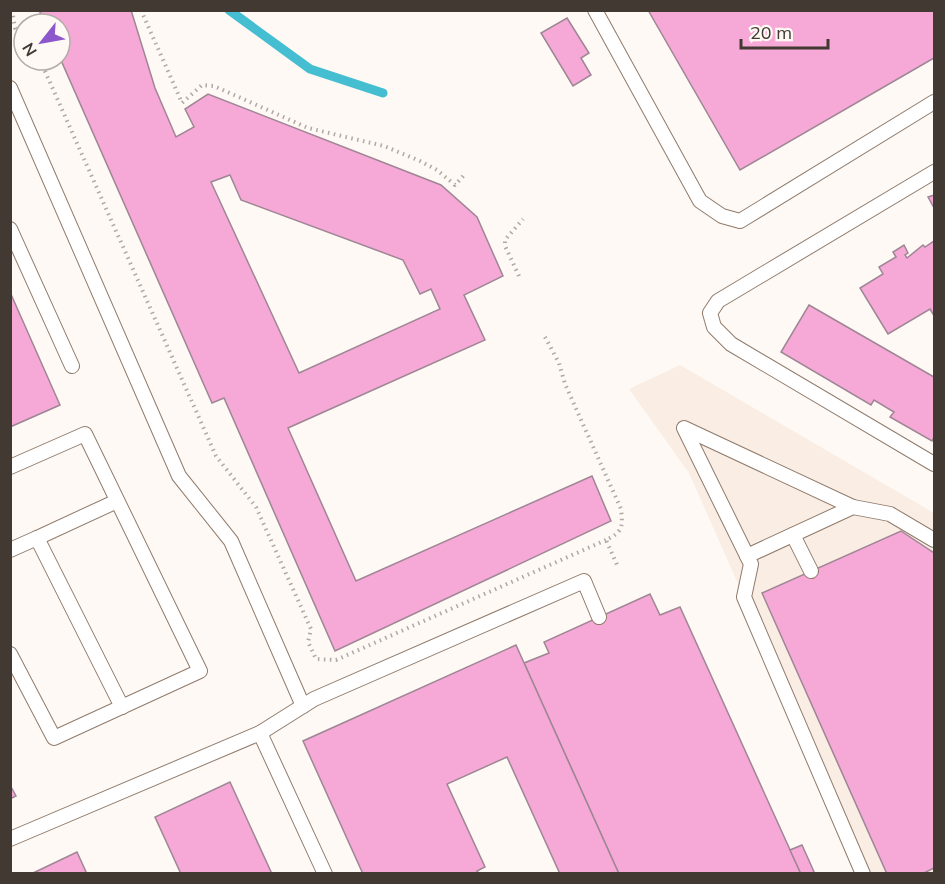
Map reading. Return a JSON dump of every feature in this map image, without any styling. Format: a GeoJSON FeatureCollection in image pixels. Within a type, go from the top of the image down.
{"type":"FeatureCollection","features":[{"type":"Feature","properties":{"kind":"lane"},"geometry":{"type":"LineString","coordinates":[[595,10],[699,201],[722,216],[740,221],[934,102]]}},
{"type":"Feature","properties":{"kind":"lane"},"geometry":{"type":"LineString","coordinates":[[10,88],[179,476],[231,541],[303,706]]}},
{"type":"Feature","properties":{"kind":"lane"},"geometry":{"type":"LineString","coordinates":[[934,172],[718,301],[710,313],[714,327],[731,344],[934,464]]}},
{"type":"Feature","properties":{"kind":"lane"},"geometry":{"type":"LineString","coordinates":[[10,229],[72,366]]}},
{"type":"Feature","properties":{"kind":"lane"},"geometry":{"type":"LineString","coordinates":[[864,873],[744,597],[751,564],[684,428],[853,507],[890,514],[934,540]]}},
{"type":"Feature","properties":{"kind":"lane"},"geometry":{"type":"LineString","coordinates":[[10,467],[85,434],[200,671],[54,738],[10,654]]}},
{"type":"Feature","properties":{"kind":"lane"},"geometry":{"type":"LineString","coordinates":[[10,550],[117,501]]}},
{"type":"Feature","properties":{"kind":"lane"},"geometry":{"type":"LineString","coordinates":[[747,556],[853,507]]}},
{"type":"Feature","properties":{"kind":"lane"},"geometry":{"type":"LineString","coordinates":[[793,535],[811,571]]}},
{"type":"Feature","properties":{"kind":"lane"},"geometry":{"type":"LineString","coordinates":[[37,538],[122,706]]}},
{"type":"Feature","properties":{"kind":"lane"},"geometry":{"type":"LineString","coordinates":[[10,839],[260,733],[314,699],[584,582],[599,617]]}},
{"type":"Feature","properties":{"kind":"lane"},"geometry":{"type":"LineString","coordinates":[[260,733],[325,873]]}},
{"type":"Feature","properties":{"kind":"path"},"geometry":{"type":"LineString","coordinates":[[141,10],[182,103],[202,85],[214,86],[308,128],[384,146],[437,170],[455,185],[466,173]]}},
{"type":"Feature","properties":{"kind":"path"},"geometry":{"type":"LineString","coordinates":[[45,72],[216,456],[256,507],[311,629],[308,642],[316,659],[336,660],[606,540],[616,535],[621,529],[623,521],[621,509],[565,384],[559,363],[545,337]]}},
{"type":"Feature","properties":{"kind":"path"},"geometry":{"type":"LineString","coordinates":[[519,276],[505,246],[505,240],[523,219]]}},
{"type":"Feature","properties":{"kind":"path"},"geometry":{"type":"LineString","coordinates":[[606,540],[618,567]]}},
{"type":"Feature","properties":{"kind":"shaded area"},"geometry":{"type":"Polygon","coordinates":[[[680,365],[934,513],[934,873],[866,873],[689,473],[629,389],[680,365]]]}},
{"type":"Feature","properties":{"kind":"building"},"geometry":{"type":"Polygon","coordinates":[[[39,10],[131,10],[155,88],[176,137],[194,127],[185,109],[208,94],[441,185],[477,217],[503,276],[464,295],[485,340],[288,428],[356,581],[592,476],[611,521],[335,651],[224,398],[212,403],[66,72],[72,72],[72,12],[40,12],[39,10]],[[230,175],[211,182],[299,373],[440,309],[431,289],[420,294],[403,260],[241,200],[230,175]]]}},
{"type":"Feature","properties":{"kind":"building"},"geometry":{"type":"Polygon","coordinates":[[[648,10],[934,10],[934,58],[740,170],[648,10]]]}},
{"type":"Feature","properties":{"kind":"building"},"geometry":{"type":"Polygon","coordinates":[[[567,18],[589,53],[581,58],[591,75],[573,86],[541,33],[567,18]]]}},
{"type":"Feature","properties":{"kind":"building"},"geometry":{"type":"Polygon","coordinates":[[[934,195],[934,208],[928,197],[934,195]]]}},
{"type":"Feature","properties":{"kind":"building"},"geometry":{"type":"Polygon","coordinates":[[[934,241],[934,313],[930,309],[888,334],[860,288],[883,274],[879,267],[896,257],[893,252],[904,245],[908,253],[905,255],[907,258],[923,245],[925,247],[934,241]]]}},
{"type":"Feature","properties":{"kind":"building"},"geometry":{"type":"Polygon","coordinates":[[[10,292],[60,405],[10,427],[10,292]]]}},
{"type":"Feature","properties":{"kind":"building"},"geometry":{"type":"Polygon","coordinates":[[[809,305],[934,377],[934,437],[932,441],[890,417],[894,412],[874,400],[871,405],[781,352],[809,305]]]}},
{"type":"Feature","properties":{"kind":"building"},"geometry":{"type":"Polygon","coordinates":[[[901,531],[934,553],[934,868],[922,874],[887,874],[762,593],[901,531]]]}},
{"type":"Feature","properties":{"kind":"building"},"geometry":{"type":"Polygon","coordinates":[[[650,594],[660,615],[680,607],[801,874],[619,874],[524,663],[549,653],[544,642],[650,594]]]}},
{"type":"Feature","properties":{"kind":"building"},"geometry":{"type":"Polygon","coordinates":[[[516,645],[619,874],[560,874],[507,757],[447,784],[485,867],[477,871],[479,874],[363,874],[303,741],[516,645]]]}},
{"type":"Feature","properties":{"kind":"building"},"geometry":{"type":"Polygon","coordinates":[[[230,782],[272,874],[181,874],[155,817],[230,782]]]}},
{"type":"Feature","properties":{"kind":"building"},"geometry":{"type":"Polygon","coordinates":[[[10,785],[16,796],[10,799],[10,785]]]}},
{"type":"Feature","properties":{"kind":"building"},"geometry":{"type":"Polygon","coordinates":[[[802,845],[815,874],[801,874],[790,850],[802,845]]]}},
{"type":"Feature","properties":{"kind":"building"},"geometry":{"type":"Polygon","coordinates":[[[77,852],[87,874],[31,874],[77,852]]]}},
{"type":"Feature","properties":{"kind":"waterway"},"geometry":{"type":"LineString","coordinates":[[229,10],[310,69],[383,93]]}}]}
